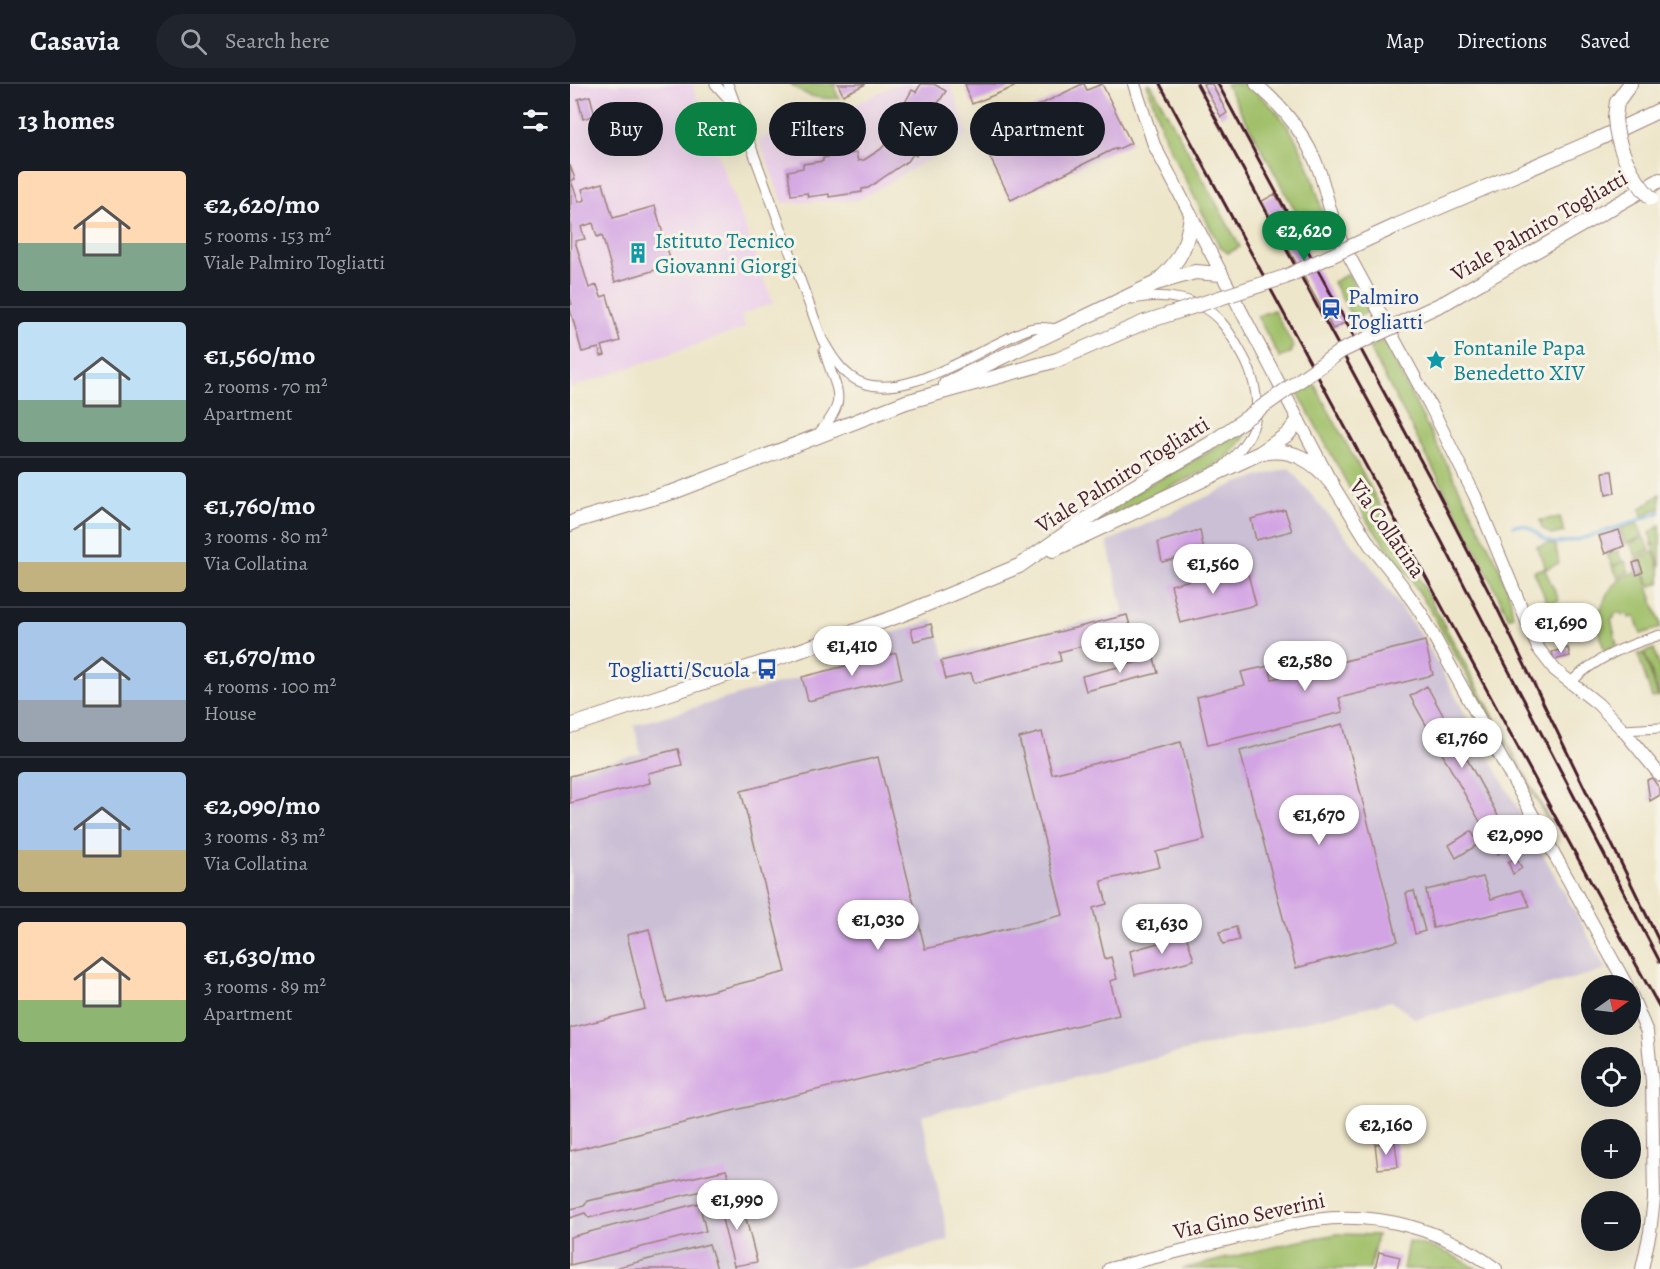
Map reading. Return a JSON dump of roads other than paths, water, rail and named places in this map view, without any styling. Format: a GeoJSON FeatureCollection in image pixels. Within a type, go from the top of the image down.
{"type":"FeatureCollection","features":[{"type":"Feature","properties":{"kind":"main road"},"geometry":{"type":"LineString","coordinates":[[1630,84],[1617,102],[1615,117],[1617,136],[1626,160],[1641,186],[1656,201]]}},
{"type":"Feature","properties":{"kind":"main road","name":"Viale Palmiro Togliatti"},"geometry":{"type":"LineString","coordinates":[[573,522],[676,491],[906,402],[1057,360],[1145,322],[1284,277],[1660,110]]}},
{"type":"Feature","properties":{"kind":"main road","name":"Viale Palmiro Togliatti"},"geometry":{"type":"LineString","coordinates":[[570,726],[837,638],[898,616],[1018,566],[1130,489],[1210,444],[1341,351],[1446,302],[1660,180]]}},
{"type":"Feature","properties":{"kind":"main road"},"geometry":{"type":"LineString","coordinates":[[1156,283],[1177,261],[1183,251],[1188,238],[1191,216]]}},
{"type":"Feature","properties":{"kind":"main road"},"geometry":{"type":"LineString","coordinates":[[906,402],[1156,283],[1194,272],[1221,274]]}},
{"type":"Feature","properties":{"kind":"main road"},"geometry":{"type":"LineString","coordinates":[[1018,566],[1260,453],[1288,434],[1298,421]]}},
{"type":"Feature","properties":{"kind":"main road"},"geometry":{"type":"LineString","coordinates":[[1260,453],[1282,452],[1304,458],[1320,468],[1332,484]]}},
{"type":"Feature","properties":{"kind":"street"},"geometry":{"type":"LineString","coordinates":[[715,84],[732,102]]}},
{"type":"Feature","properties":{"kind":"street"},"geometry":{"type":"LineString","coordinates":[[728,84],[735,102]]}},
{"type":"Feature","properties":{"kind":"street","name":"Via Collatina"},"geometry":{"type":"LineString","coordinates":[[1134,84],[1152,139],[1332,484],[1370,545],[1421,613],[1621,975]]}},
{"type":"Feature","properties":{"kind":"street"},"geometry":{"type":"LineString","coordinates":[[1256,84],[1289,117],[1306,140],[1318,169],[1339,238],[1431,407],[1475,496],[1534,641],[1548,663],[1598,704],[1623,730],[1660,776]]}},
{"type":"Feature","properties":{"kind":"street"},"geometry":{"type":"LineString","coordinates":[[755,156],[822,339],[839,399],[834,414],[814,438]]}},
{"type":"Feature","properties":{"kind":"street"},"geometry":{"type":"LineString","coordinates":[[1114,304],[1152,296],[1196,304],[1220,320],[1238,347],[1252,376],[1256,397],[1256,416],[1252,430],[1242,447],[1214,475]]}},
{"type":"Feature","properties":{"kind":"street"},"geometry":{"type":"LineString","coordinates":[[822,339],[834,360],[851,377],[868,384],[886,386],[924,377],[1027,329],[1062,329]]}},
{"type":"Feature","properties":{"kind":"street"},"geometry":{"type":"LineString","coordinates":[[1571,682],[1581,672],[1603,658],[1660,635]]}},
{"type":"Feature","properties":{"kind":"street"},"geometry":{"type":"LineString","coordinates":[[1623,730],[1660,728]]}},
{"type":"Feature","properties":{"kind":"street"},"geometry":{"type":"LineString","coordinates":[[1641,1018],[1647,1032],[1652,1081],[1654,1199],[1642,1269]]}},
{"type":"Feature","properties":{"kind":"street","name":"Via Gino Severini"},"geometry":{"type":"LineString","coordinates":[[1109,1269],[1302,1222],[1342,1218],[1390,1222],[1429,1232],[1462,1247],[1496,1269]]}},
{"type":"Feature","properties":{"kind":"waterway"},"geometry":{"type":"LineString","coordinates":[[1513,526],[1525,526],[1546,540],[1559,543],[1604,532],[1660,512]]}},
{"type":"Feature","properties":{"kind":"railway"},"geometry":{"type":"LineString","coordinates":[[1160,84],[1660,1008]]}},
{"type":"Feature","properties":{"kind":"railway"},"geometry":{"type":"LineString","coordinates":[[1197,84],[1376,415],[1660,962]]}},
{"type":"Feature","properties":{"kind":"railway"},"geometry":{"type":"LineString","coordinates":[[1218,84],[1436,489],[1496,606],[1660,943]]}},
{"type":"Feature","properties":{"kind":"place","name":"Istituto Tecnico Giovanni Giorgi"},"geometry":{"type":"Point","coordinates":[638,253]}},
{"type":"Feature","properties":{"kind":"place","name":"Palmiro Togliatti"},"geometry":{"type":"Point","coordinates":[1331,309]}},
{"type":"Feature","properties":{"kind":"place","name":"Fontanile Papa Benedetto XIV"},"geometry":{"type":"Point","coordinates":[1436,360]}},
{"type":"Feature","properties":{"kind":"place","name":"Togliatti/Scuola"},"geometry":{"type":"Point","coordinates":[767,669]}}]}
